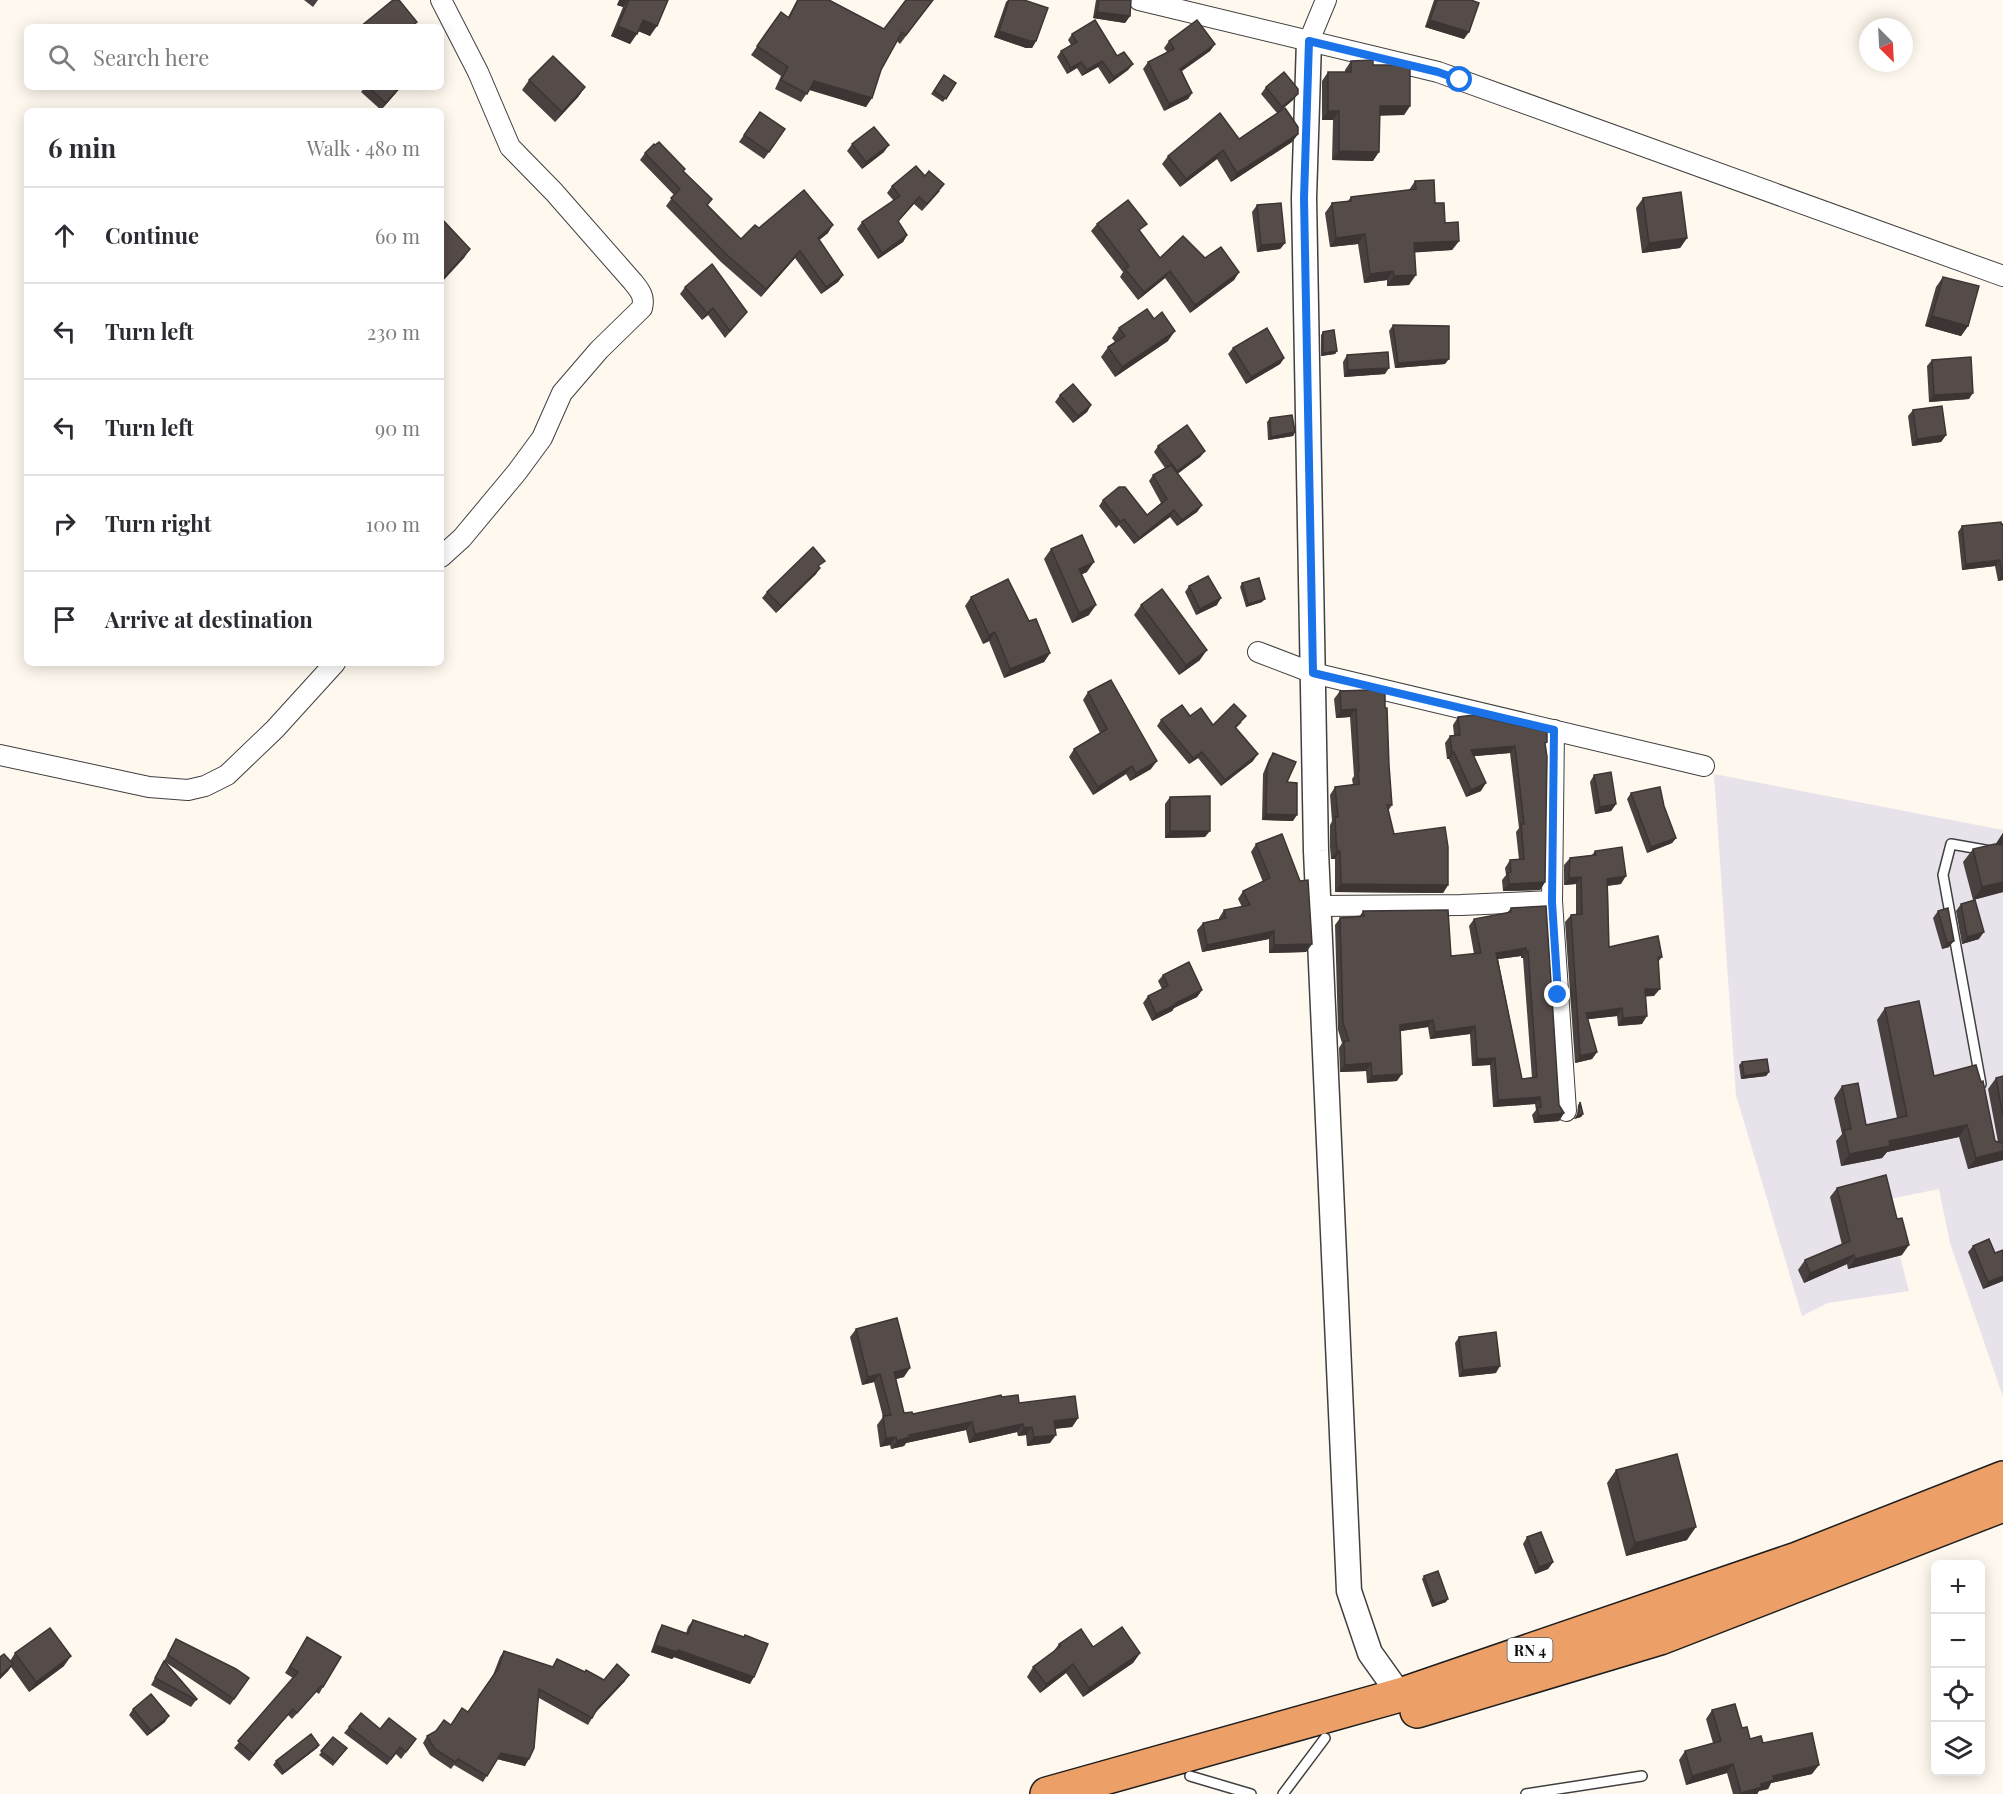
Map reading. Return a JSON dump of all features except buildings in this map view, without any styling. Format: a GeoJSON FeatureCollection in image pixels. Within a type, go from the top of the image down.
{"type":"FeatureCollection","features":[{"type":"Feature","properties":{"kind":"highway","name":"RN 4"},"geometry":{"type":"LineString","coordinates":[[1047,1794],[1400,1695],[1797,1559],[2003,1478]]}},
{"type":"Feature","properties":{"kind":"highway","name":"RN 4"},"geometry":{"type":"LineString","coordinates":[[1127,1794],[1325,1738],[1660,1638],[2003,1505]]}},
{"type":"Feature","properties":{"kind":"street"},"geometry":{"type":"LineString","coordinates":[[441,0],[478,72],[510,147],[554,192],[633,282],[643,295],[644,302],[642,308],[599,350],[562,393],[542,438],[462,538],[444,554]]}},
{"type":"Feature","properties":{"kind":"street"},"geometry":{"type":"LineString","coordinates":[[1139,0],[1438,72],[2003,276]]}},
{"type":"Feature","properties":{"kind":"street"},"geometry":{"type":"LineString","coordinates":[[1326,0],[1309,41],[1304,198],[1318,906],[1349,1591],[1370,1653],[1400,1695]]}},
{"type":"Feature","properties":{"kind":"street"},"geometry":{"type":"LineString","coordinates":[[1258,652],[1313,673],[1704,765]]}},
{"type":"Feature","properties":{"kind":"street"},"geometry":{"type":"LineString","coordinates":[[0,755],[149,787],[188,790],[205,786],[227,775],[275,729],[332,666]]}},
{"type":"Feature","properties":{"kind":"street"},"geometry":{"type":"LineString","coordinates":[[1554,730],[1552,902],[1566,1111]]}},
{"type":"Feature","properties":{"kind":"street"},"geometry":{"type":"LineString","coordinates":[[1318,906],[1552,902]]}},
{"type":"Feature","properties":{"kind":"lane"},"geometry":{"type":"LineString","coordinates":[[1982,1091],[1943,875],[1951,844],[2003,853]]}},
{"type":"Feature","properties":{"kind":"lane"},"geometry":{"type":"LineString","coordinates":[[1283,1794],[1325,1738]]}},
{"type":"Feature","properties":{"kind":"lane"},"geometry":{"type":"LineString","coordinates":[[1190,1776],[1251,1794]]}},
{"type":"Feature","properties":{"kind":"lane"},"geometry":{"type":"LineString","coordinates":[[1526,1794],[1642,1776]]}},
{"type":"Feature","properties":{"kind":"shaded area"},"geometry":{"type":"Polygon","coordinates":[[[1714,774],[2003,830],[2003,1397],[1950,1243],[1939,1189],[1885,1200],[1909,1291],[1828,1303],[1802,1316],[1736,1095],[1714,774]]]}},
{"type":"Feature","properties":{"kind":"route"},"geometry":{"type":"LineString","coordinates":[[1460,80],[1438,72],[1309,41],[1304,198],[1313,673],[1554,730],[1552,902],[1558,995]]}}]}
